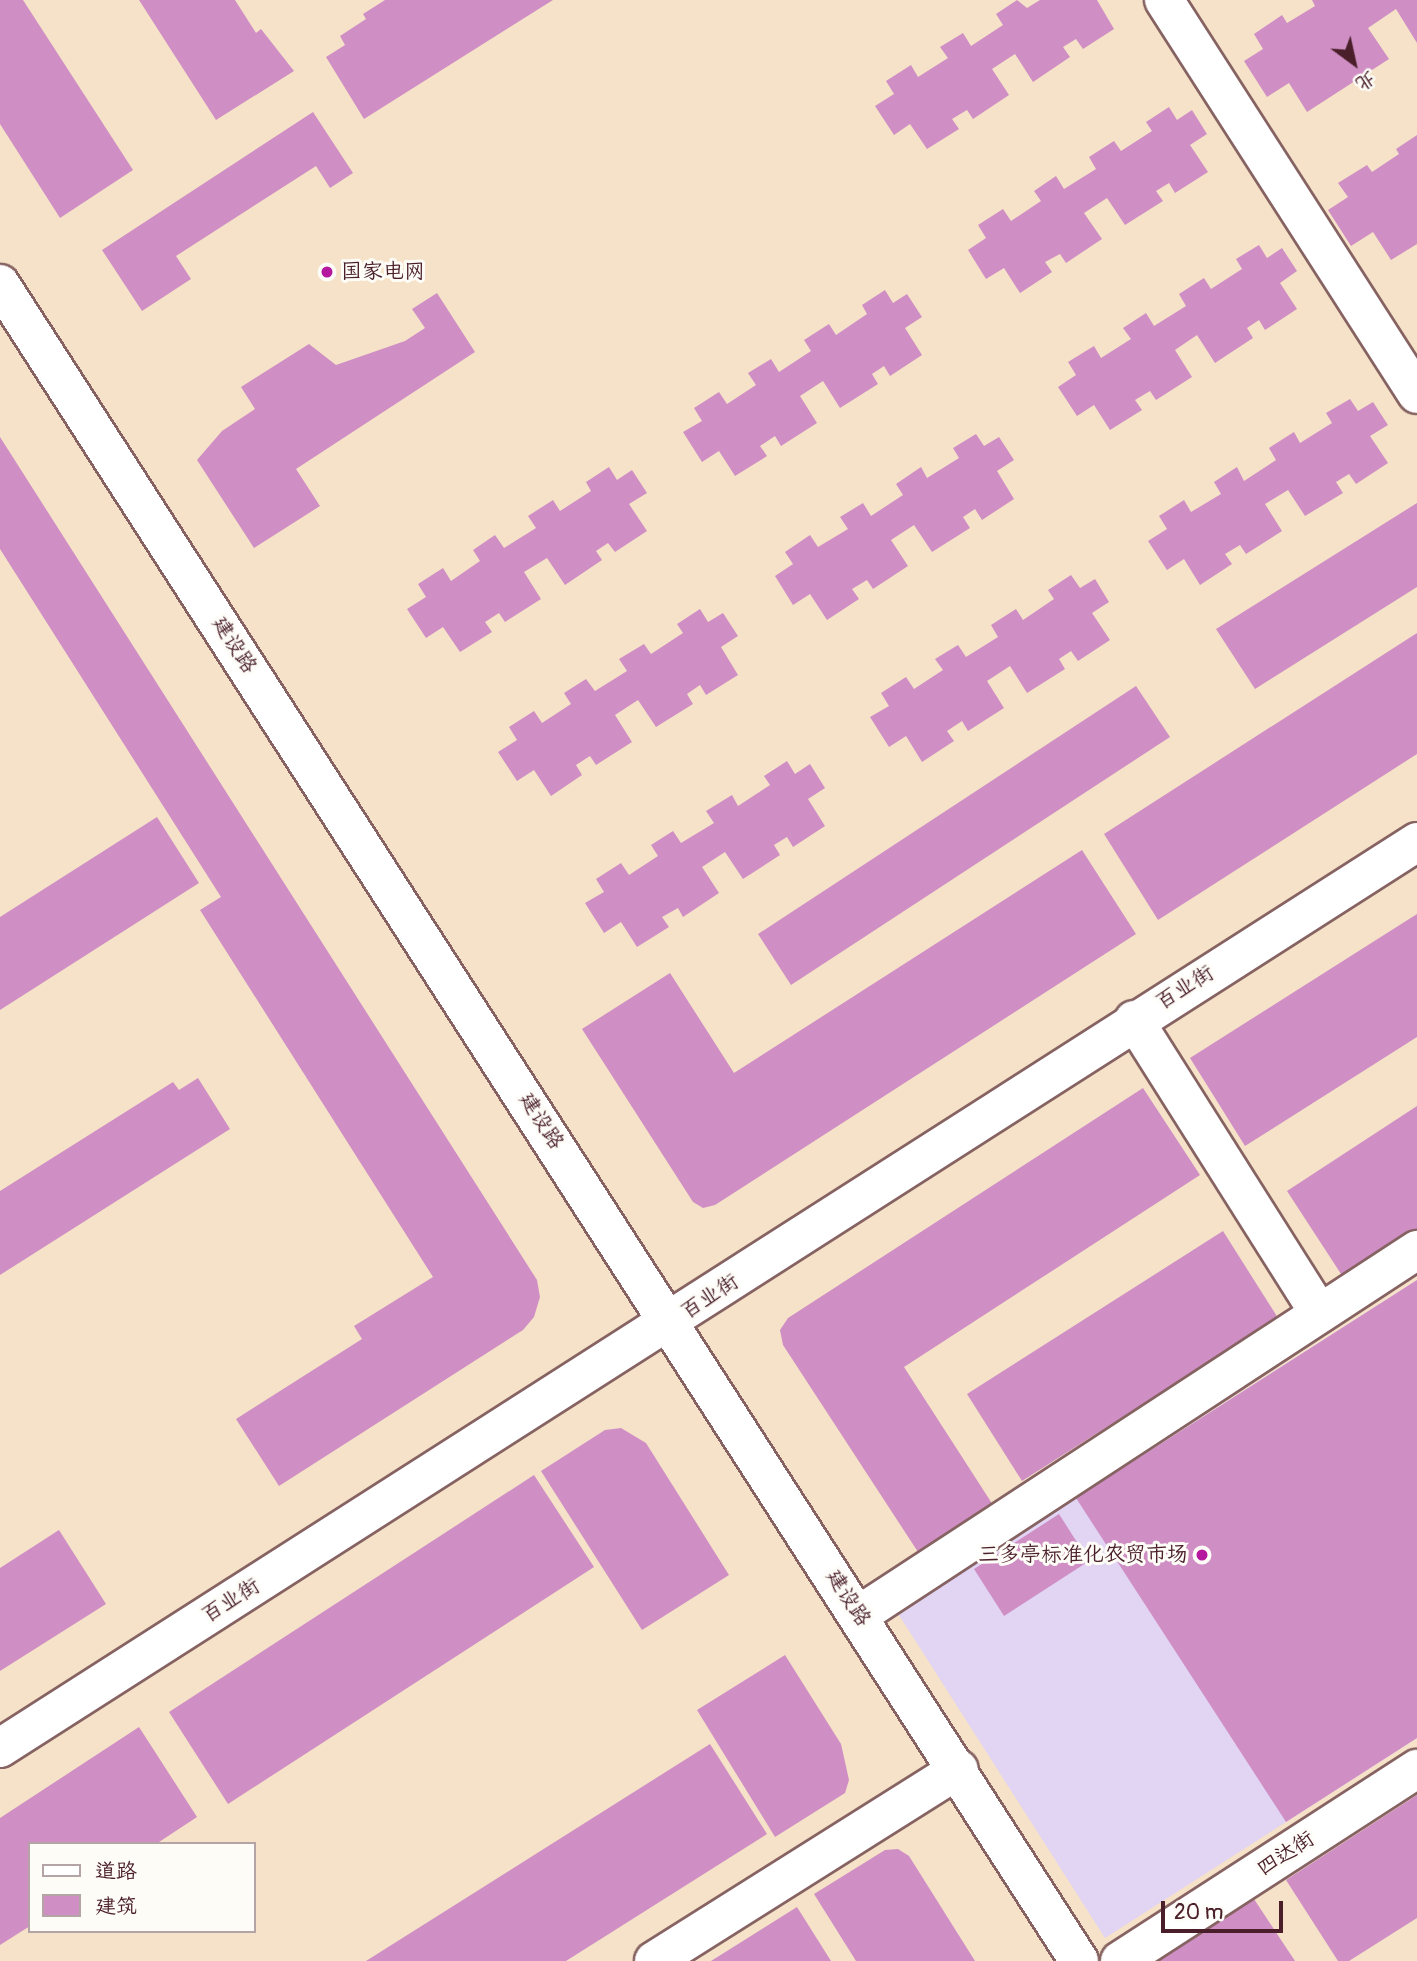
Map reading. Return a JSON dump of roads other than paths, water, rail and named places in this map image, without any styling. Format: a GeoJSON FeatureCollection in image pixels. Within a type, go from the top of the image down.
{"type":"FeatureCollection","features":[{"type":"Feature","properties":{"kind":"street"},"geometry":{"type":"LineString","coordinates":[[1164,0],[1417,394]]}},
{"type":"Feature","properties":{"kind":"street","name":"建设路"},"geometry":{"type":"LineString","coordinates":[[0,284],[959,1769],[1079,1961]]}},
{"type":"Feature","properties":{"kind":"street","name":"百业街"},"geometry":{"type":"LineString","coordinates":[[0,1748],[671,1322],[1134,1020],[1417,842]]}},
{"type":"Feature","properties":{"kind":"street"},"geometry":{"type":"LineString","coordinates":[[1134,1020],[1319,1313]]}},
{"type":"Feature","properties":{"kind":"street"},"geometry":{"type":"LineString","coordinates":[[859,1615],[1417,1250]]}},
{"type":"Feature","properties":{"kind":"street"},"geometry":{"type":"LineString","coordinates":[[654,1961],[959,1769]]}},
{"type":"Feature","properties":{"kind":"street","name":"四达街"},"geometry":{"type":"LineString","coordinates":[[1120,1961],[1417,1769]]}},
{"type":"Feature","properties":{"kind":"place","name":"国家电网"},"geometry":{"type":"Point","coordinates":[327,272]}},
{"type":"Feature","properties":{"kind":"place","name":"三多亭标准化农贸市场"},"geometry":{"type":"Point","coordinates":[1202,1555]}}]}
